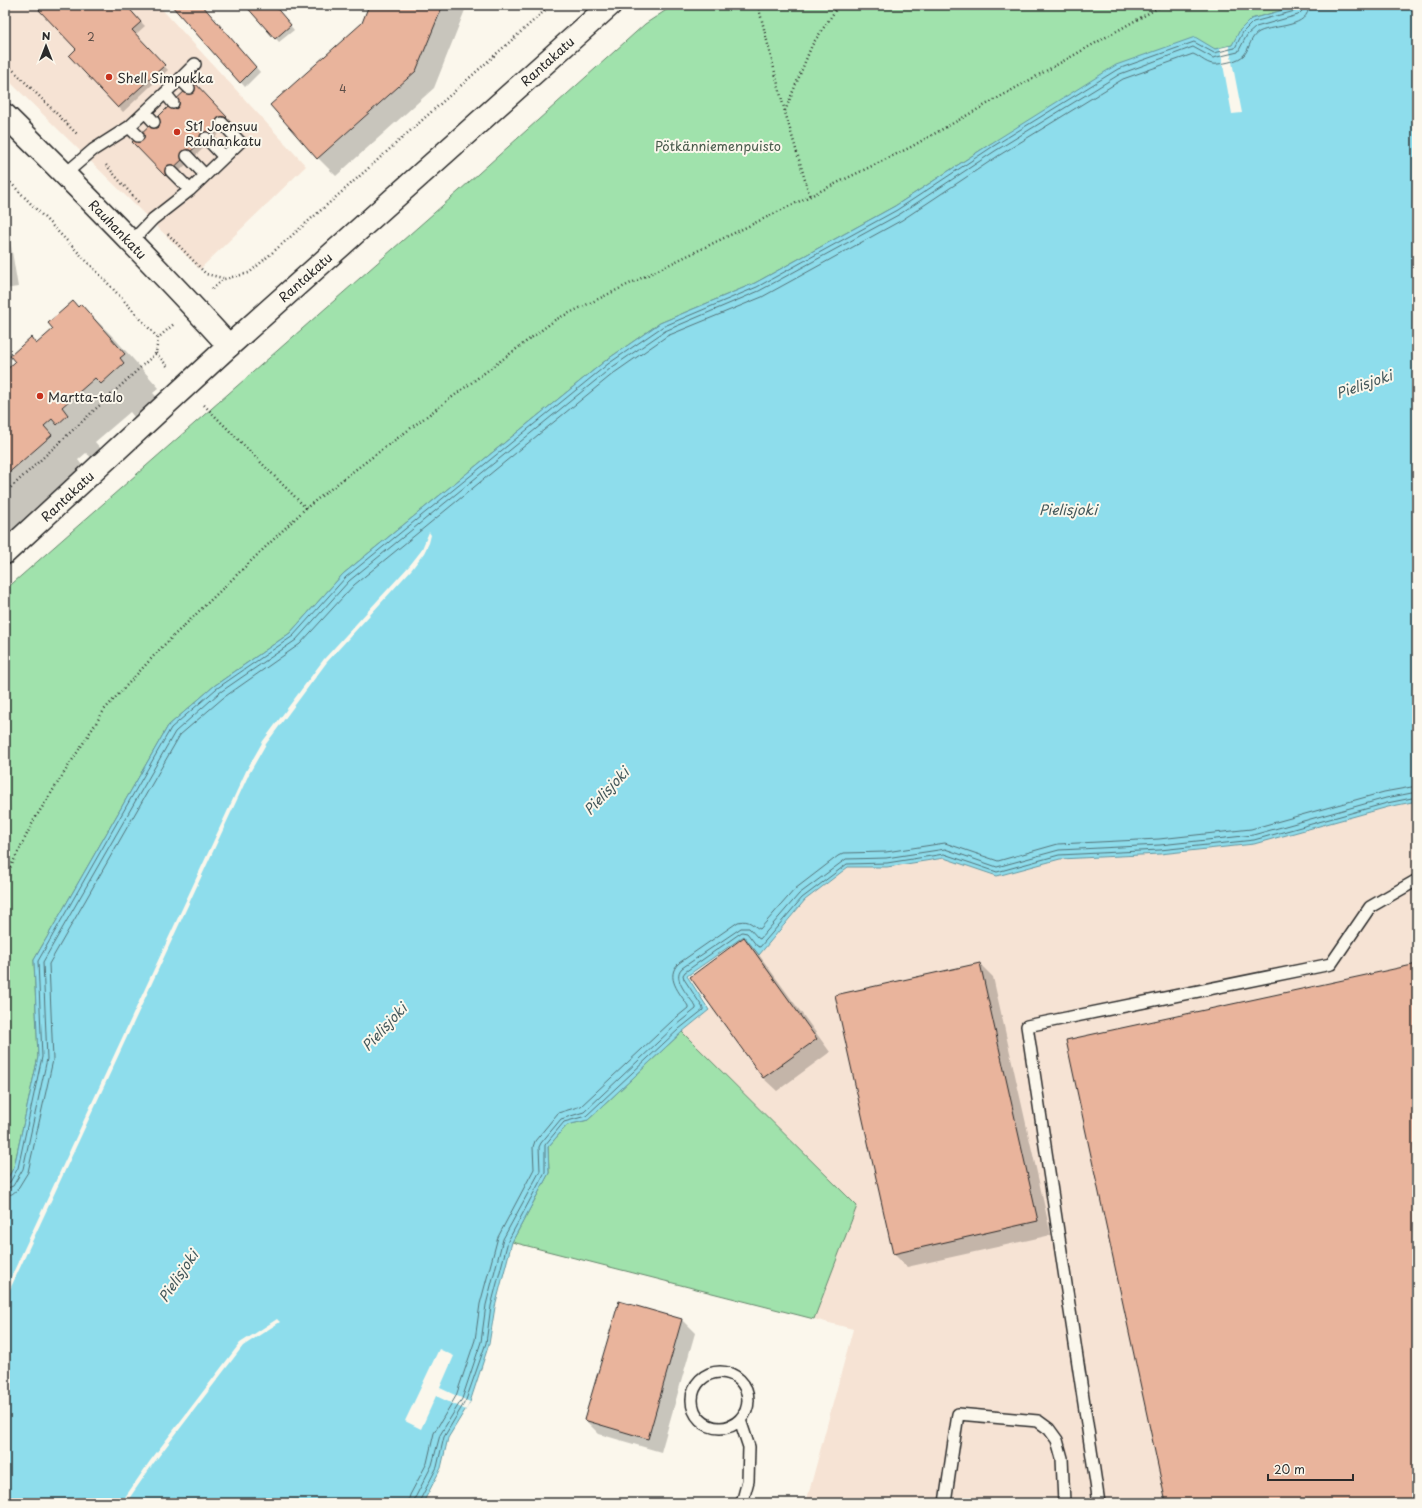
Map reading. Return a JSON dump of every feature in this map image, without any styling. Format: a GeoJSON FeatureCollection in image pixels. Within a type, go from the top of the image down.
{"type":"FeatureCollection","features":[{"type":"Feature","properties":{"kind":"main road","name":"Rantakatu"},"geometry":{"type":"LineString","coordinates":[[5,553],[228,346],[610,5]]}},
{"type":"Feature","properties":{"kind":"main road","name":"Rauhankatu"},"geometry":{"type":"LineString","coordinates":[[5,115],[65,174],[194,307],[228,346]]}},
{"type":"Feature","properties":{"kind":"lane"},"geometry":{"type":"LineString","coordinates":[[65,174],[93,150],[129,127],[195,64]]}},
{"type":"Feature","properties":{"kind":"lane"},"geometry":{"type":"LineString","coordinates":[[180,79],[189,88]]}},
{"type":"Feature","properties":{"kind":"lane"},"geometry":{"type":"LineString","coordinates":[[165,93],[173,103]]}},
{"type":"Feature","properties":{"kind":"lane"},"geometry":{"type":"LineString","coordinates":[[145,112],[154,122]]}},
{"type":"Feature","properties":{"kind":"lane"},"geometry":{"type":"LineString","coordinates":[[131,242],[153,219],[190,190],[240,142],[222,122]]}},
{"type":"Feature","properties":{"kind":"lane"},"geometry":{"type":"LineString","coordinates":[[129,127],[138,136]]}},
{"type":"Feature","properties":{"kind":"lane"},"geometry":{"type":"LineString","coordinates":[[206,138],[224,157]]}},
{"type":"Feature","properties":{"kind":"lane"},"geometry":{"type":"LineString","coordinates":[[187,156],[205,175]]}},
{"type":"Feature","properties":{"kind":"lane"},"geometry":{"type":"LineString","coordinates":[[171,171],[190,190]]}},
{"type":"Feature","properties":{"kind":"lane"},"geometry":{"type":"LineString","coordinates":[[1099,1503],[1027,1026],[1331,964],[1370,908],[1417,880]]}},
{"type":"Feature","properties":{"kind":"lane"},"geometry":{"type":"LineString","coordinates":[[719,1372],[729,1373],[738,1378],[744,1385],[748,1394],[749,1404],[746,1413],[740,1420],[733,1426],[724,1428],[707,1426],[694,1412],[692,1395],[695,1386],[710,1374],[719,1372]]}},
{"type":"Feature","properties":{"kind":"lane"},"geometry":{"type":"LineString","coordinates":[[945,1503],[958,1414],[1038,1421],[1049,1429],[1057,1440],[1062,1458],[1064,1503]]}},
{"type":"Feature","properties":{"kind":"lane"},"geometry":{"type":"LineString","coordinates":[[740,1420],[749,1447],[748,1481],[742,1503]]}},
{"type":"Feature","properties":{"kind":"path"},"geometry":{"type":"LineString","coordinates":[[5,493],[156,353],[158,338],[224,279],[248,273],[344,190],[551,5]]}},
{"type":"Feature","properties":{"kind":"path"},"geometry":{"type":"LineString","coordinates":[[758,5],[785,112],[810,196]]}},
{"type":"Feature","properties":{"kind":"path"},"geometry":{"type":"LineString","coordinates":[[785,112],[812,45],[839,5]]}},
{"type":"Feature","properties":{"kind":"path"},"geometry":{"type":"LineString","coordinates":[[5,878],[34,820],[105,708],[162,647],[306,508],[355,470],[556,320],[909,148],[1163,5]]}},
{"type":"Feature","properties":{"kind":"path"},"geometry":{"type":"LineString","coordinates":[[5,62],[93,150],[153,219],[206,274],[224,279]]}},
{"type":"Feature","properties":{"kind":"path"},"geometry":{"type":"LineString","coordinates":[[5,177],[103,278],[158,338]]}},
{"type":"Feature","properties":{"kind":"path"},"geometry":{"type":"LineString","coordinates":[[213,415],[306,508]]}},
{"type":"Feature","properties":{"kind":"shaded area"},"geometry":{"type":"Polygon","coordinates":[[[5,5],[158,5],[306,166],[200,269],[5,77],[5,5]]]}},
{"type":"Feature","properties":{"kind":"shaded area"},"geometry":{"type":"Polygon","coordinates":[[[1417,801],[1417,1503],[806,1503],[853,1329],[814,1319],[857,1206],[682,1032],[709,1010],[782,929],[805,900],[848,867],[887,867],[944,858],[997,876],[1060,859],[1160,854],[1254,844],[1388,807],[1417,801]]]}},
{"type":"Feature","properties":{"kind":"green space","name":"Pötkänniemenpuisto"},"geometry":{"type":"Polygon","coordinates":[[[674,5],[1301,5],[1251,19],[1240,30],[1233,45],[1215,49],[990,144],[895,206],[755,283],[660,323],[605,361],[343,574],[290,633],[214,686],[168,726],[34,960],[38,1057],[14,1167],[5,1183],[5,590],[459,191],[645,24],[674,5]]]}},
{"type":"Feature","properties":{"kind":"green space"},"geometry":{"type":"Polygon","coordinates":[[[682,1032],[857,1206],[814,1319],[512,1242],[549,1173],[548,1147],[567,1125],[588,1120],[682,1032]]]}},
{"type":"Feature","properties":{"kind":"water","name":"Pielisjoki"},"geometry":{"type":"Polygon","coordinates":[[[1301,5],[1417,5],[1417,801],[1388,807],[1254,844],[1160,854],[1060,859],[997,876],[944,858],[887,867],[848,867],[805,900],[759,955],[744,936],[687,976],[709,1010],[682,1032],[588,1120],[567,1125],[548,1147],[549,1173],[512,1242],[495,1307],[489,1344],[470,1402],[448,1438],[441,1468],[423,1503],[5,1503],[5,1183],[14,1167],[38,1057],[34,960],[168,726],[214,686],[290,633],[343,574],[605,361],[660,323],[755,283],[895,206],[1116,65],[1195,37],[1215,49],[1232,45],[1240,30],[1251,19],[1301,5]]]}},
{"type":"Feature","properties":{"kind":"pier"},"geometry":{"type":"Polygon","coordinates":[[[1229,46],[1242,113],[1232,114],[1220,48],[1229,46]]]}},
{"type":"Feature","properties":{"kind":"pier"},"geometry":{"type":"Polygon","coordinates":[[[429,532],[431,535],[424,553],[412,569],[327,662],[266,744],[249,774],[5,1300],[5,1290],[246,771],[263,741],[324,659],[410,565],[421,551],[429,532]]]}},
{"type":"Feature","properties":{"kind":"pier"},"geometry":{"type":"Polygon","coordinates":[[[277,1319],[280,1322],[243,1346],[153,1464],[126,1503],[121,1503],[150,1461],[240,1343],[277,1319]]]}},
{"type":"Feature","properties":{"kind":"pier"},"geometry":{"type":"Polygon","coordinates":[[[439,1349],[454,1356],[440,1388],[470,1402],[466,1410],[436,1396],[421,1429],[405,1421],[439,1349]]]}},
{"type":"Feature","properties":{"kind":"building"},"geometry":{"type":"Polygon","coordinates":[[[44,5],[126,5],[141,22],[132,30],[165,65],[118,108],[69,56],[76,49],[39,10],[44,5]]]}},
{"type":"Feature","properties":{"kind":"building"},"geometry":{"type":"Polygon","coordinates":[[[171,5],[202,5],[256,67],[240,83],[171,5]]]}},
{"type":"Feature","properties":{"kind":"building"},"geometry":{"type":"Polygon","coordinates":[[[245,5],[274,5],[291,25],[275,39],[245,5]]]}},
{"type":"Feature","properties":{"kind":"building"},"geometry":{"type":"Polygon","coordinates":[[[369,5],[443,5],[416,71],[317,159],[270,105],[362,23],[369,5]]]}},
{"type":"Feature","properties":{"kind":"building"},"geometry":{"type":"Polygon","coordinates":[[[194,82],[227,117],[165,176],[132,142],[194,82]]]}},
{"type":"Feature","properties":{"kind":"building","name":"Martta-talo"},"geometry":{"type":"Polygon","coordinates":[[[73,301],[78,307],[81,304],[125,354],[120,358],[124,363],[101,384],[95,378],[62,407],[68,415],[57,425],[52,419],[44,426],[52,435],[5,476],[5,371],[15,362],[10,356],[31,337],[36,344],[53,329],[48,323],[73,301]]]}},
{"type":"Feature","properties":{"kind":"building"},"geometry":{"type":"Polygon","coordinates":[[[744,937],[817,1039],[763,1078],[690,977],[744,937]]]}},
{"type":"Feature","properties":{"kind":"building"},"geometry":{"type":"Polygon","coordinates":[[[980,963],[1038,1221],[893,1254],[835,995],[980,963]]]}},
{"type":"Feature","properties":{"kind":"building"},"geometry":{"type":"Polygon","coordinates":[[[1417,964],[1417,1503],[1166,1503],[1066,1040],[1417,964]]]}},
{"type":"Feature","properties":{"kind":"building"},"geometry":{"type":"Polygon","coordinates":[[[619,1301],[682,1319],[648,1439],[584,1420],[619,1301]]]}},
{"type":"Feature","properties":{"kind":"place","name":"Shell Simpukka"},"geometry":{"type":"Point","coordinates":[109,77]}},
{"type":"Feature","properties":{"kind":"place","name":"St1 Joensuu Rauhankatu"},"geometry":{"type":"Point","coordinates":[177,132]}},
{"type":"Feature","properties":{"kind":"place","name":"Martta-talo"},"geometry":{"type":"Point","coordinates":[40,396]}}]}
